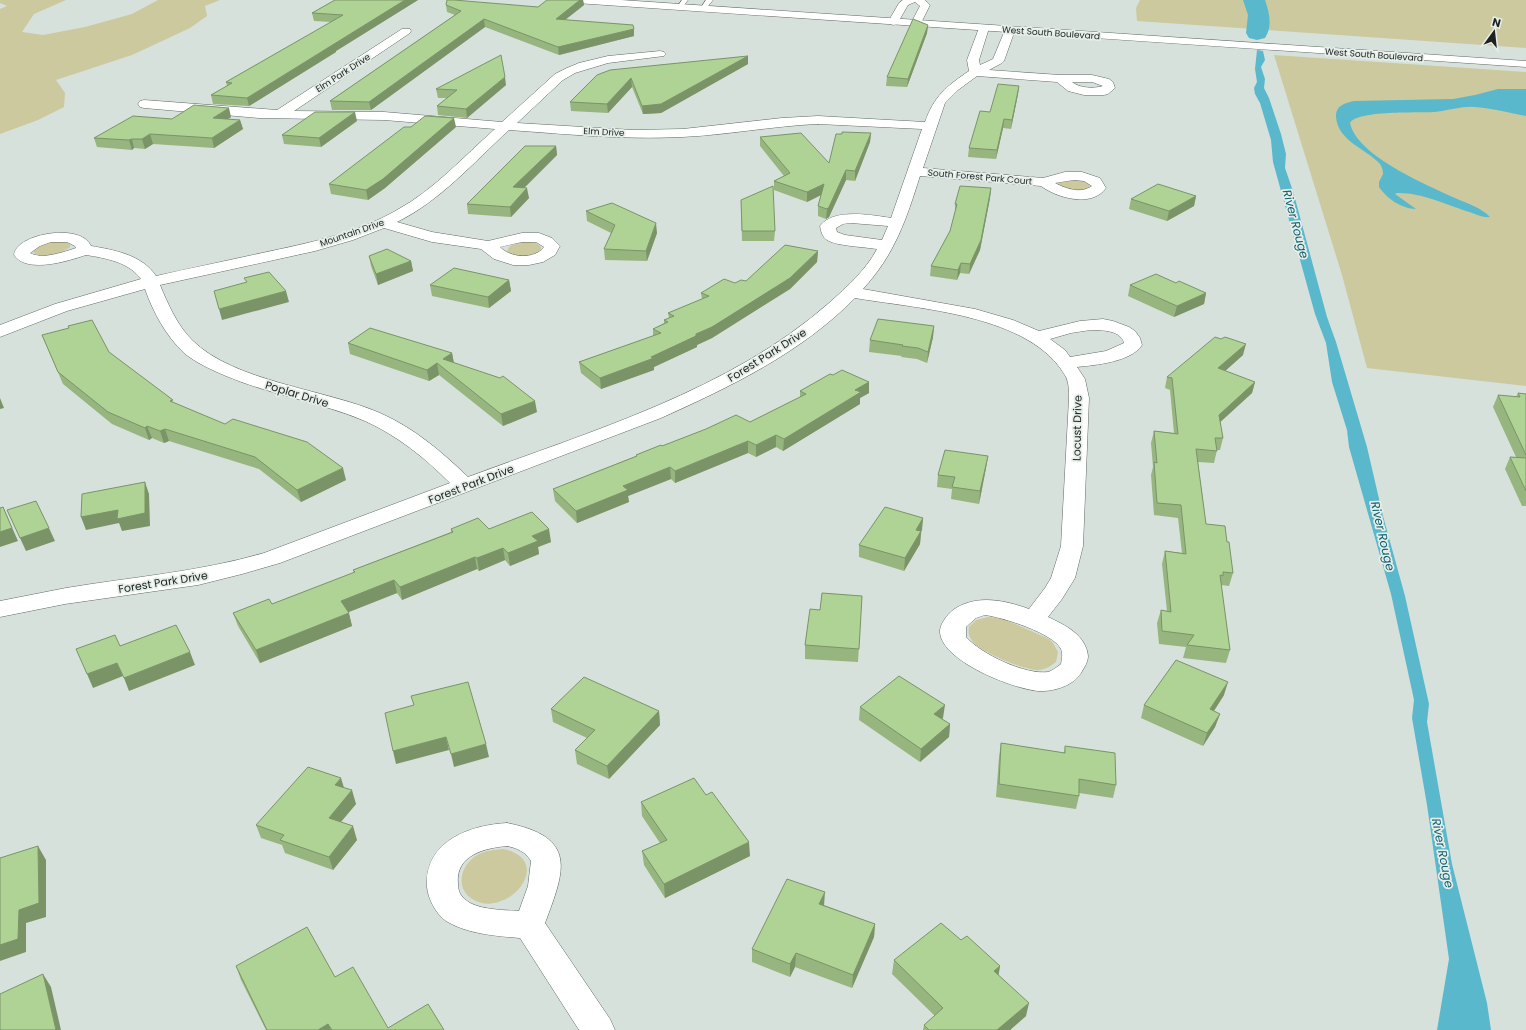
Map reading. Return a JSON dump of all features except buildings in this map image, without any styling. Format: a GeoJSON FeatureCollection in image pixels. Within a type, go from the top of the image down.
{"type":"FeatureCollection","features":[{"type":"Feature","properties":{"kind":"street","name":"West South Boulevard"},"geometry":{"type":"LineString","coordinates":[[576,0],[683,3],[703,8],[893,22],[1526,64]]}},
{"type":"Feature","properties":{"kind":"street"},"geometry":{"type":"LineString","coordinates":[[893,22],[904,3],[912,0]]}},
{"type":"Feature","properties":{"kind":"street"},"geometry":{"type":"LineString","coordinates":[[916,23],[925,4],[919,0]]}},
{"type":"Feature","properties":{"kind":"street"},"geometry":{"type":"LineString","coordinates":[[900,10],[922,11]]}},
{"type":"Feature","properties":{"kind":"street"},"geometry":{"type":"LineString","coordinates":[[984,28],[973,60],[975,72],[1060,79]]}},
{"type":"Feature","properties":{"kind":"street","name":"Forest Park Drive"},"geometry":{"type":"LineString","coordinates":[[0,609],[65,596],[174,582],[242,568],[302,548],[654,414],[707,390],[769,356],[833,309],[866,276],[887,245],[929,126],[936,108],[943,96],[975,72],[998,61],[1010,30]]}},
{"type":"Feature","properties":{"kind":"street","name":"Elm Park Drive"},"geometry":{"type":"LineString","coordinates":[[279,115],[406,31]]}},
{"type":"Feature","properties":{"kind":"street","name":"Mountain Drive"},"geometry":{"type":"LineString","coordinates":[[0,332],[27,320],[77,302],[151,282],[297,250],[349,236],[383,223],[408,210],[431,195],[559,77],[587,64],[612,59],[660,54]]}},
{"type":"Feature","properties":{"kind":"street","name":"Elm Drive"},"geometry":{"type":"LineString","coordinates":[[144,104],[279,115],[384,116],[506,126],[644,134],[818,120],[859,121],[929,126]]}},
{"type":"Feature","properties":{"kind":"street","name":"South Forest Park Court"},"geometry":{"type":"LineString","coordinates":[[914,171],[1045,182]]}},
{"type":"Feature","properties":{"kind":"street"},"geometry":{"type":"LineString","coordinates":[[887,245],[839,239],[829,233],[828,226],[837,221],[847,219],[896,223]]}},
{"type":"Feature","properties":{"kind":"street"},"geometry":{"type":"LineString","coordinates":[[383,223],[430,237],[489,246]]}},
{"type":"Feature","properties":{"kind":"street","name":"Poplar Drive"},"geometry":{"type":"LineString","coordinates":[[85,250],[111,255],[132,263],[143,271],[151,282],[168,321],[175,333],[198,355],[235,374],[353,411],[394,428],[433,454],[465,486]]}},
{"type":"Feature","properties":{"kind":"street","name":"Locust Drive"},"geometry":{"type":"LineString","coordinates":[[851,292],[980,315],[1002,322],[1036,338],[1058,354],[1076,378],[1079,398],[1072,546],[1069,566],[1059,588],[1033,620]]}},
{"type":"Feature","properties":{"kind":"street"},"geometry":{"type":"LineString","coordinates":[[1036,338],[1065,330],[1100,324],[1120,329],[1129,335],[1133,340],[1133,345],[1127,350],[1090,360],[1066,363]]}},
{"type":"Feature","properties":{"kind":"street"},"geometry":{"type":"LineString","coordinates":[[980,608],[1002,609],[1033,620],[1064,636],[1074,650],[1075,658],[1073,666],[1062,677],[1036,681],[1010,674],[972,656],[957,644],[954,637],[954,627],[956,621],[970,612],[980,608]]}},
{"type":"Feature","properties":{"kind":"street"},"geometry":{"type":"LineString","coordinates":[[529,925],[598,1030]]}},
{"type":"Feature","properties":{"kind":"lane"},"geometry":{"type":"LineString","coordinates":[[703,8],[710,0]]}},
{"type":"Feature","properties":{"kind":"shaded area"},"geometry":{"type":"Polygon","coordinates":[[[0,0],[66,0],[34,14],[22,32],[43,35],[85,27],[132,14],[158,0],[220,0],[205,6],[207,16],[190,28],[132,55],[56,80],[65,93],[64,107],[38,120],[0,134],[0,9],[7,6],[0,3],[0,0]]]}},
{"type":"Feature","properties":{"kind":"shaded area"},"geometry":{"type":"Polygon","coordinates":[[[1140,0],[1526,0],[1526,48],[1137,21],[1136,8],[1140,0]]]}},
{"type":"Feature","properties":{"kind":"shaded area"},"geometry":{"type":"Polygon","coordinates":[[[1274,55],[1526,72],[1526,386],[1367,368],[1342,275],[1274,55]]]}},
{"type":"Feature","properties":{"kind":"shaded area"},"geometry":{"type":"Polygon","coordinates":[[[1064,179],[1082,180],[1089,184],[1090,187],[1083,191],[1070,190],[1058,185],[1058,183],[1064,179]]]}},
{"type":"Feature","properties":{"kind":"shaded area"},"geometry":{"type":"Polygon","coordinates":[[[62,241],[70,244],[70,247],[57,254],[41,256],[33,252],[38,246],[50,242],[62,241]]]}},
{"type":"Feature","properties":{"kind":"shaded area"},"geometry":{"type":"Polygon","coordinates":[[[521,242],[534,243],[539,245],[541,249],[529,256],[515,256],[507,251],[510,246],[521,242]]]}},
{"type":"Feature","properties":{"kind":"shaded area"},"geometry":{"type":"Polygon","coordinates":[[[988,617],[1004,619],[1049,639],[1058,652],[1056,662],[1044,669],[1039,670],[1015,664],[985,651],[973,642],[970,637],[969,627],[976,620],[988,617]]]}},
{"type":"Feature","properties":{"kind":"shaded area"},"geometry":{"type":"Polygon","coordinates":[[[503,849],[514,852],[524,861],[527,870],[525,880],[509,897],[498,902],[486,904],[474,900],[467,895],[463,889],[462,876],[464,870],[468,863],[479,854],[503,849]]]}},
{"type":"Feature","properties":{"kind":"water"},"geometry":{"type":"Polygon","coordinates":[[[1248,0],[1259,0],[1264,11],[1265,31],[1261,33],[1252,31],[1254,15],[1248,0]]]}},
{"type":"Feature","properties":{"kind":"water"},"geometry":{"type":"Polygon","coordinates":[[[1257,50],[1263,51],[1265,60],[1261,67],[1265,79],[1264,88],[1269,98],[1281,134],[1286,154],[1285,168],[1293,191],[1327,317],[1336,342],[1367,447],[1383,516],[1405,596],[1429,704],[1427,722],[1452,864],[1487,1003],[1491,1030],[1437,1030],[1449,959],[1427,805],[1412,718],[1414,700],[1391,594],[1349,447],[1347,430],[1332,382],[1326,343],[1315,314],[1273,162],[1271,140],[1260,103],[1255,94],[1254,88],[1257,82],[1255,69],[1257,50]]]}},
{"type":"Feature","properties":{"kind":"water"},"geometry":{"type":"Polygon","coordinates":[[[1498,89],[1526,89],[1526,116],[1487,108],[1469,107],[1434,112],[1376,114],[1355,119],[1350,123],[1355,135],[1365,147],[1379,158],[1411,177],[1478,208],[1490,217],[1481,216],[1414,194],[1395,194],[1416,209],[1405,207],[1395,202],[1379,187],[1379,182],[1383,174],[1380,164],[1341,132],[1336,117],[1337,110],[1341,106],[1354,101],[1453,99],[1498,89]]]}},
{"type":"Feature","properties":{"kind":"waterway","name":"River Rouge"},"geometry":{"type":"LineString","coordinates":[[1254,0],[1259,15],[1257,33]]}}]}
